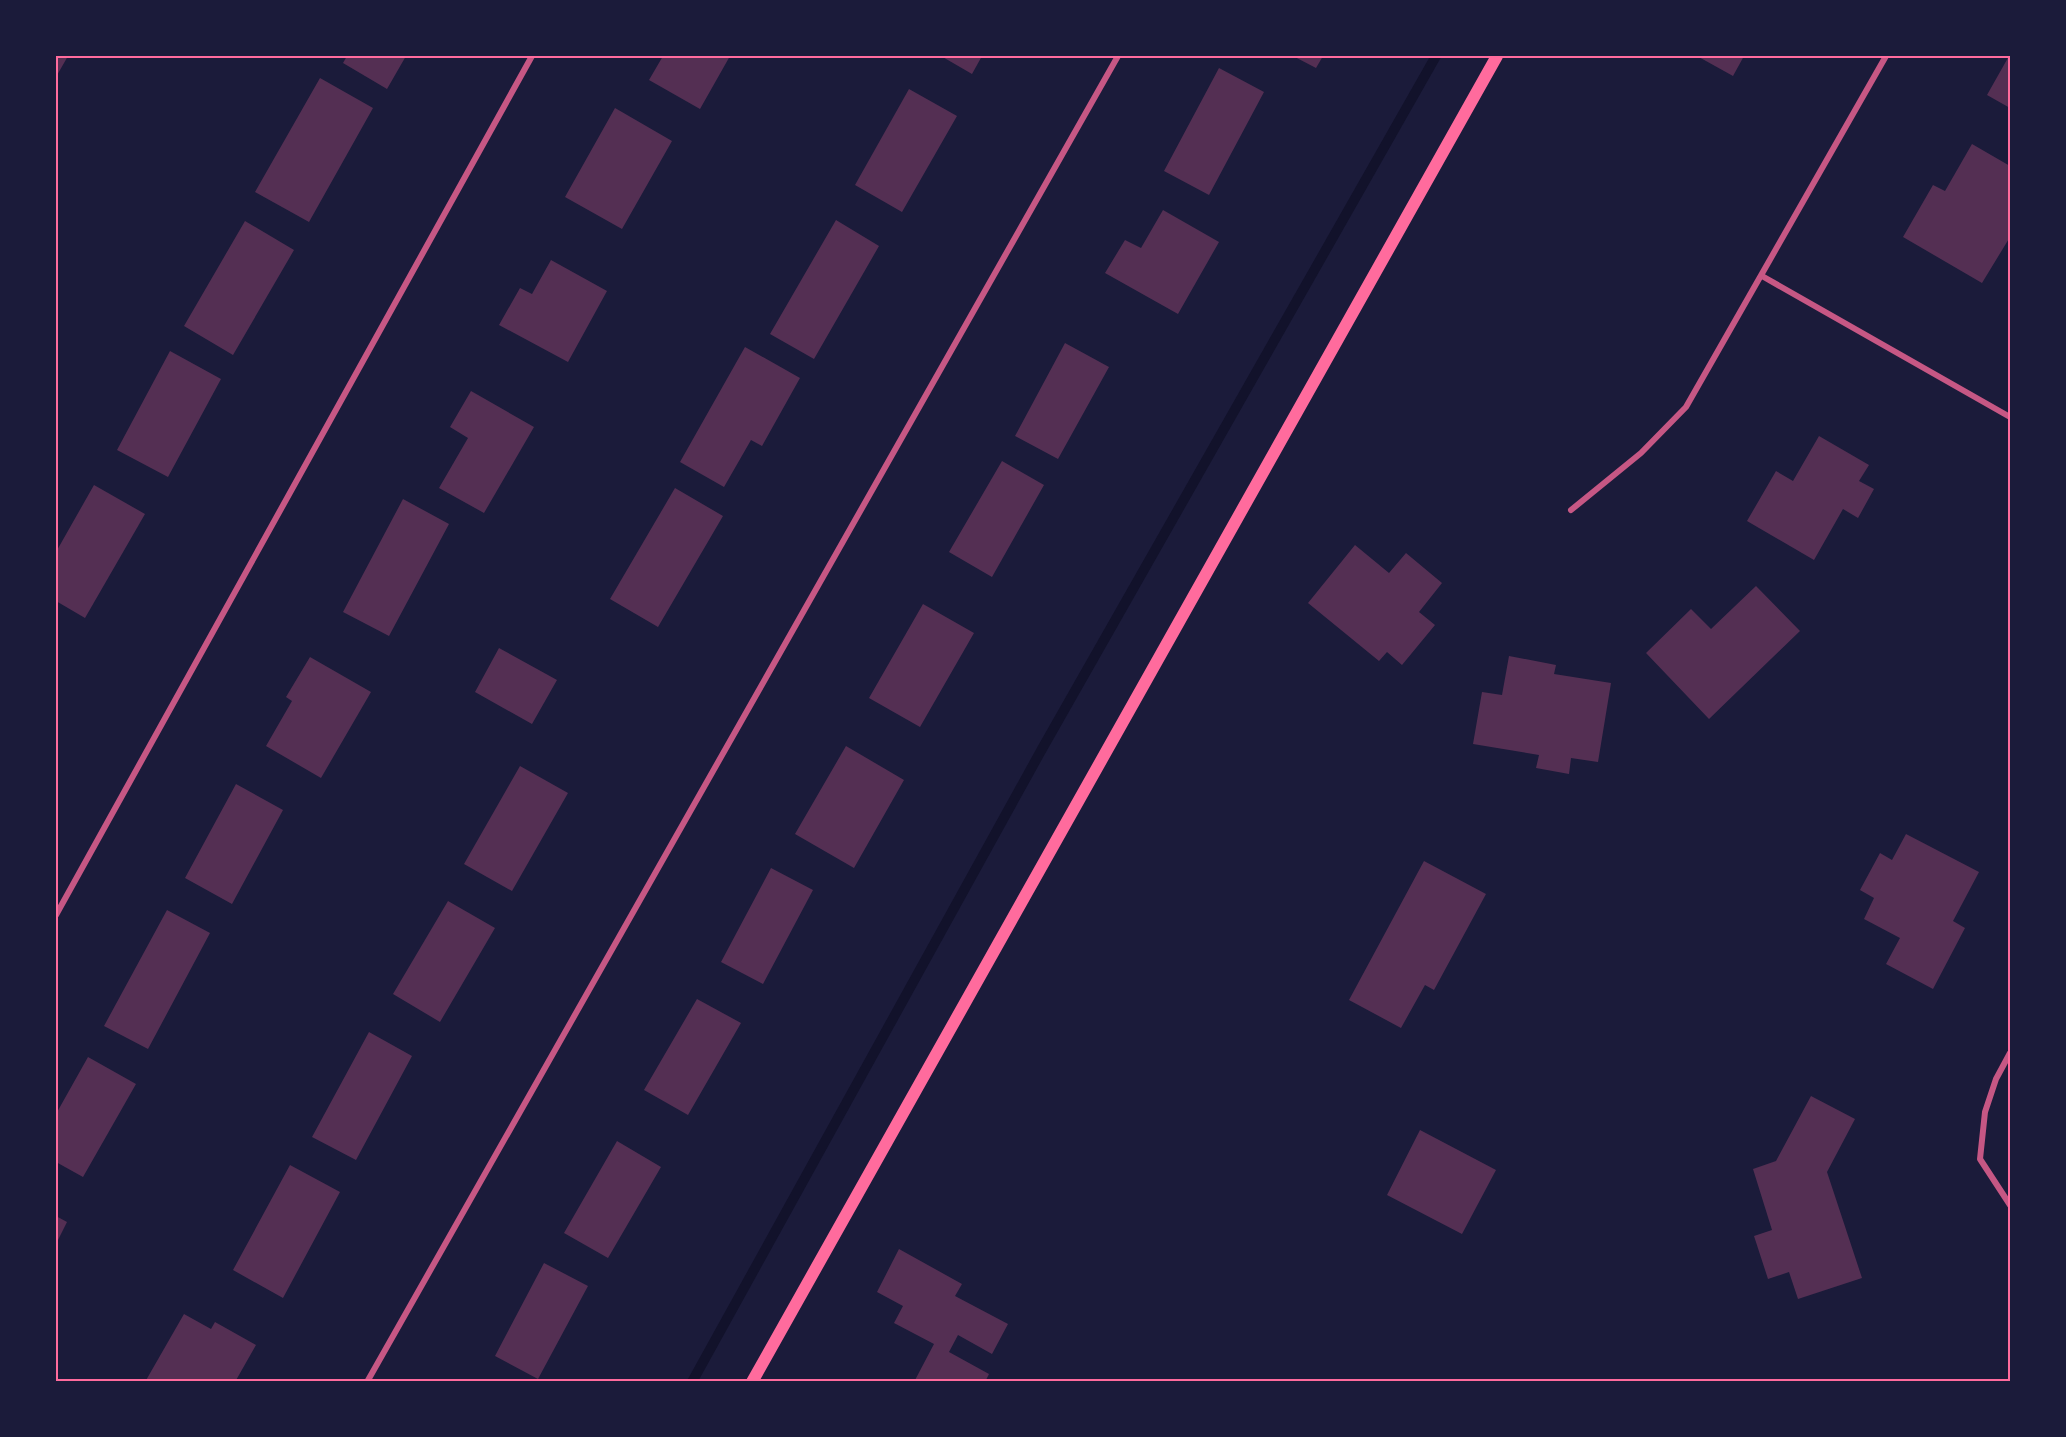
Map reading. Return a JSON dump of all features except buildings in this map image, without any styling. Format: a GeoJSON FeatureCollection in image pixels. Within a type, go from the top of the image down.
{"type":"FeatureCollection","features":[{"type":"Feature","properties":{"kind":"main road"},"geometry":{"type":"LineString","coordinates":[[752,1382],[1497,56]]}},
{"type":"Feature","properties":{"kind":"street"},"geometry":{"type":"LineString","coordinates":[[56,915],[532,56]]}},
{"type":"Feature","properties":{"kind":"street"},"geometry":{"type":"LineString","coordinates":[[367,1382],[1118,56]]}},
{"type":"Feature","properties":{"kind":"street"},"geometry":{"type":"LineString","coordinates":[[1571,510],[1641,453],[1686,406],[1886,56]]}},
{"type":"Feature","properties":{"kind":"street"},"geometry":{"type":"LineString","coordinates":[[1762,276],[2010,417]]}},
{"type":"Feature","properties":{"kind":"street"},"geometry":{"type":"LineString","coordinates":[[2010,1053],[1996,1078],[1984,1113],[1980,1160],[2010,1205]]}},
{"type":"Feature","properties":{"kind":"waterway"},"geometry":{"type":"LineString","coordinates":[[692,1382],[1042,749],[1436,56]]}}]}
